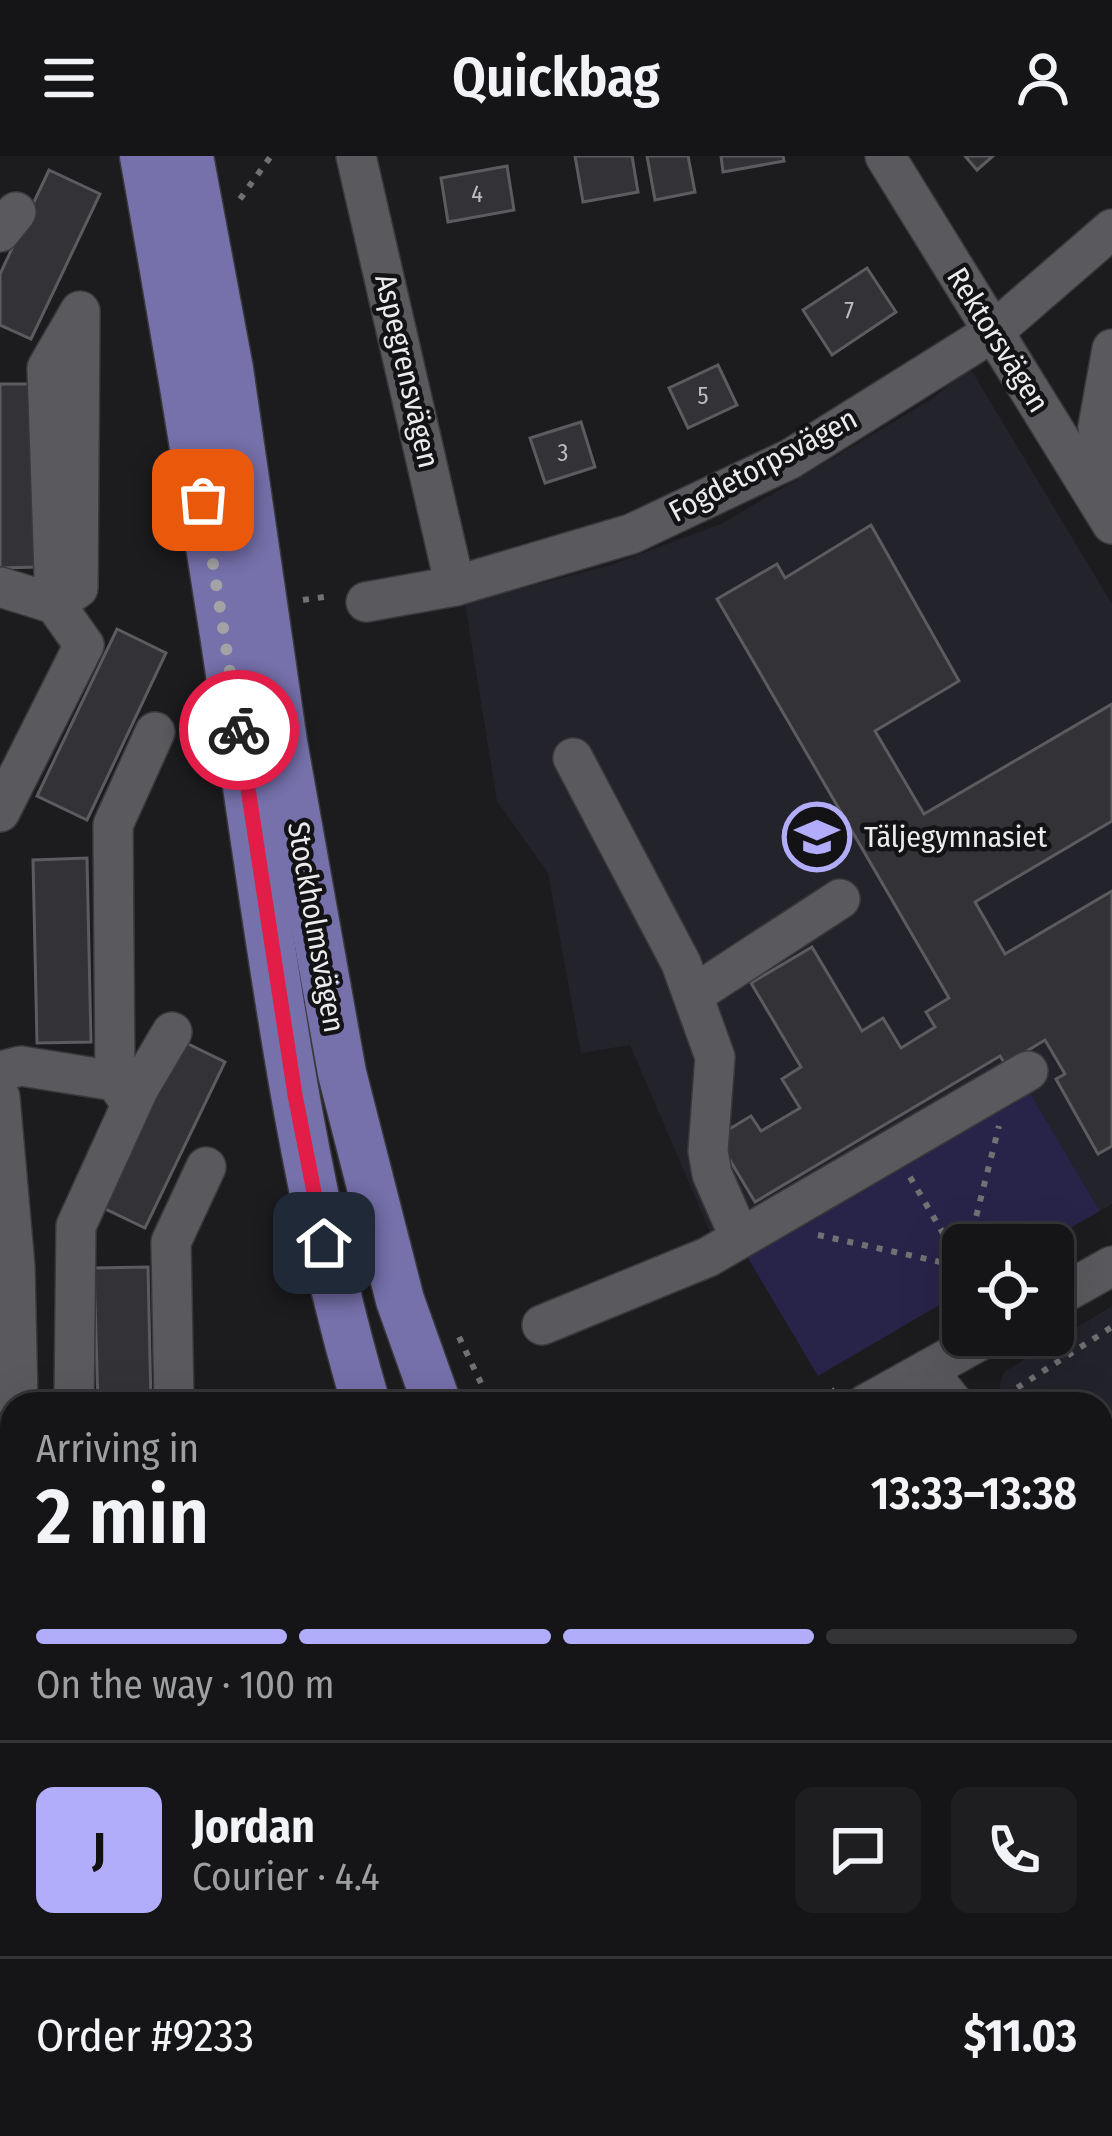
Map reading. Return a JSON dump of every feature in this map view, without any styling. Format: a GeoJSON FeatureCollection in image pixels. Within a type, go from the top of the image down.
{"type":"FeatureCollection","features":[{"type":"Feature","properties":{"kind":"main road","name":"Stockholmsvägen"},"geometry":{"type":"LineString","coordinates":[[144,156],[222,616],[301,1132],[331,1279],[363,1392]]}},
{"type":"Feature","properties":{"kind":"main road","name":"Stockholmsvägen"},"geometry":{"type":"LineString","coordinates":[[189,156],[229,369],[283,742],[338,1053],[400,1300],[433,1392]]}},
{"type":"Feature","properties":{"kind":"street","name":"Aspegrensvägen"},"geometry":{"type":"LineString","coordinates":[[356,156],[455,586]]}},
{"type":"Feature","properties":{"kind":"street","name":"Rektorsvägen"},"geometry":{"type":"LineString","coordinates":[[885,156],[1112,524]]}},
{"type":"Feature","properties":{"kind":"street","name":"Fogdetorpsvägen"},"geometry":{"type":"LineString","coordinates":[[366,602],[455,586],[631,534],[790,459],[993,332],[1112,229]]}},
{"type":"Feature","properties":{"kind":"street"},"geometry":{"type":"LineString","coordinates":[[0,812],[84,645],[55,604],[47,368],[80,311],[78,588],[55,604]]}},
{"type":"Feature","properties":{"kind":"street"},"geometry":{"type":"LineString","coordinates":[[1112,349],[1098,427],[1112,524]]}},
{"type":"Feature","properties":{"kind":"street"},"geometry":{"type":"LineString","coordinates":[[0,587],[55,604]]}},
{"type":"Feature","properties":{"kind":"street"},"geometry":{"type":"LineString","coordinates":[[123,1092],[113,825],[155,731]]}},
{"type":"Feature","properties":{"kind":"street"},"geometry":{"type":"LineString","coordinates":[[573,758],[681,963],[715,1057],[708,1150],[712,1174],[740,1238]]}},
{"type":"Feature","properties":{"kind":"street"},"geometry":{"type":"LineString","coordinates":[[693,995],[840,899]]}},
{"type":"Feature","properties":{"kind":"street"},"geometry":{"type":"LineString","coordinates":[[74,1392],[76,1226],[123,1092],[172,1032]]}},
{"type":"Feature","properties":{"kind":"street"},"geometry":{"type":"LineString","coordinates":[[0,1071],[21,1066],[123,1092]]}},
{"type":"Feature","properties":{"kind":"street"},"geometry":{"type":"LineString","coordinates":[[542,1325],[708,1257],[1028,1071]]}},
{"type":"Feature","properties":{"kind":"street"},"geometry":{"type":"LineString","coordinates":[[0,1097],[15,1267],[18,1392]]}},
{"type":"Feature","properties":{"kind":"street"},"geometry":{"type":"LineString","coordinates":[[174,1392],[171,1242],[206,1168]]}},
{"type":"Feature","properties":{"kind":"street"},"geometry":{"type":"LineString","coordinates":[[1074,1287],[1112,1266]]}},
{"type":"Feature","properties":{"kind":"street"},"geometry":{"type":"LineString","coordinates":[[888,1392],[952,1356]]}},
{"type":"Feature","properties":{"kind":"street"},"geometry":{"type":"LineString","coordinates":[[927,1370],[944,1392]]}},
{"type":"Feature","properties":{"kind":"path"},"geometry":{"type":"LineString","coordinates":[[227,208],[236,203],[271,156]]}},
{"type":"Feature","properties":{"kind":"path"},"geometry":{"type":"LineString","coordinates":[[974,1224],[1003,1114]]}},
{"type":"Feature","properties":{"kind":"path"},"geometry":{"type":"LineString","coordinates":[[909,1175],[942,1231]]}},
{"type":"Feature","properties":{"kind":"path"},"geometry":{"type":"LineString","coordinates":[[803,1232],[942,1262]]}},
{"type":"Feature","properties":{"kind":"path"},"geometry":{"type":"LineString","coordinates":[[1011,1392],[1112,1328]]}},
{"type":"Feature","properties":{"kind":"shaded area","name":"Täljegymnasiet"},"geometry":{"type":"Polygon","coordinates":[[[970,368],[1112,604],[1112,1204],[1100,1211],[1024,1083],[723,1262],[630,1045],[581,1053],[548,873],[497,801],[465,603],[608,566],[723,523],[929,401],[970,368]]]}},
{"type":"Feature","properties":{"kind":"shaded area"},"geometry":{"type":"Polygon","coordinates":[[[1024,1083],[1100,1211],[1074,1226],[942,1224],[942,1303],[818,1376],[742,1248],[1024,1083]]]}},
{"type":"Feature","properties":{"kind":"shaded area"},"geometry":{"type":"Polygon","coordinates":[[[1112,1306],[1112,1392],[1000,1392],[1004,1372],[1030,1356],[1074,1356],[1074,1329],[1112,1306]]]}},
{"type":"Feature","properties":{"kind":"building"},"geometry":{"type":"Polygon","coordinates":[[[575,156],[632,156],[638,192],[583,202],[575,156]]]}},
{"type":"Feature","properties":{"kind":"building"},"geometry":{"type":"Polygon","coordinates":[[[647,156],[688,156],[695,192],[655,200],[647,156]]]}},
{"type":"Feature","properties":{"kind":"building"},"geometry":{"type":"Polygon","coordinates":[[[721,156],[783,156],[784,161],[723,172],[721,156]]]}},
{"type":"Feature","properties":{"kind":"building"},"geometry":{"type":"Polygon","coordinates":[[[965,156],[993,156],[977,170],[965,156]]]}},
{"type":"Feature","properties":{"kind":"building"},"geometry":{"type":"Polygon","coordinates":[[[507,166],[514,210],[448,222],[441,178],[507,166]]]}},
{"type":"Feature","properties":{"kind":"building"},"geometry":{"type":"Polygon","coordinates":[[[49,170],[100,194],[31,339],[0,325],[0,274],[49,170]]]}},
{"type":"Feature","properties":{"kind":"building"},"geometry":{"type":"Polygon","coordinates":[[[867,268],[896,312],[832,355],[803,310],[867,268]]]}},
{"type":"Feature","properties":{"kind":"building"},"geometry":{"type":"Polygon","coordinates":[[[718,365],[737,405],[688,428],[669,388],[718,365]]]}},
{"type":"Feature","properties":{"kind":"building"},"geometry":{"type":"Polygon","coordinates":[[[0,384],[33,384],[37,567],[0,568],[0,384]]]}},
{"type":"Feature","properties":{"kind":"building"},"geometry":{"type":"Polygon","coordinates":[[[581,422],[595,467],[545,483],[530,438],[581,422]]]}},
{"type":"Feature","properties":{"kind":"building"},"geometry":{"type":"Polygon","coordinates":[[[871,525],[959,681],[875,731],[924,814],[1112,704],[1112,821],[975,902],[1005,954],[1112,891],[1112,1146],[1098,1154],[1056,1079],[1065,1074],[1045,1040],[1005,1064],[1000,1056],[755,1202],[716,1137],[751,1116],[761,1131],[800,1108],[782,1079],[801,1067],[751,983],[812,947],[862,1031],[883,1018],[901,1048],[935,1027],[926,1012],[949,998],[717,599],[777,564],[785,578],[871,525]]]}},
{"type":"Feature","properties":{"kind":"building"},"geometry":{"type":"Polygon","coordinates":[[[117,629],[166,653],[87,820],[37,796],[117,629]]]}},
{"type":"Feature","properties":{"kind":"building"},"geometry":{"type":"Polygon","coordinates":[[[87,858],[91,1042],[37,1043],[33,860],[87,858]]]}},
{"type":"Feature","properties":{"kind":"building"},"geometry":{"type":"Polygon","coordinates":[[[176,1038],[225,1062],[145,1228],[95,1204],[176,1038]]]}},
{"type":"Feature","properties":{"kind":"building"},"geometry":{"type":"Polygon","coordinates":[[[148,1267],[151,1392],[98,1392],[94,1268],[148,1267]]]}},
{"type":"Feature","properties":{"kind":"way so far"},"geometry":{"type":"LineString","coordinates":[[203,500],[239,730]]}},
{"type":"Feature","properties":{"kind":"place","name":"Täljegymnasiet"},"geometry":{"type":"Point","coordinates":[817,837]}},
{"type":"Feature","properties":{"kind":"route"},"geometry":{"type":"LineString","coordinates":[[239,730],[301,1132],[324,1243]]}}]}
